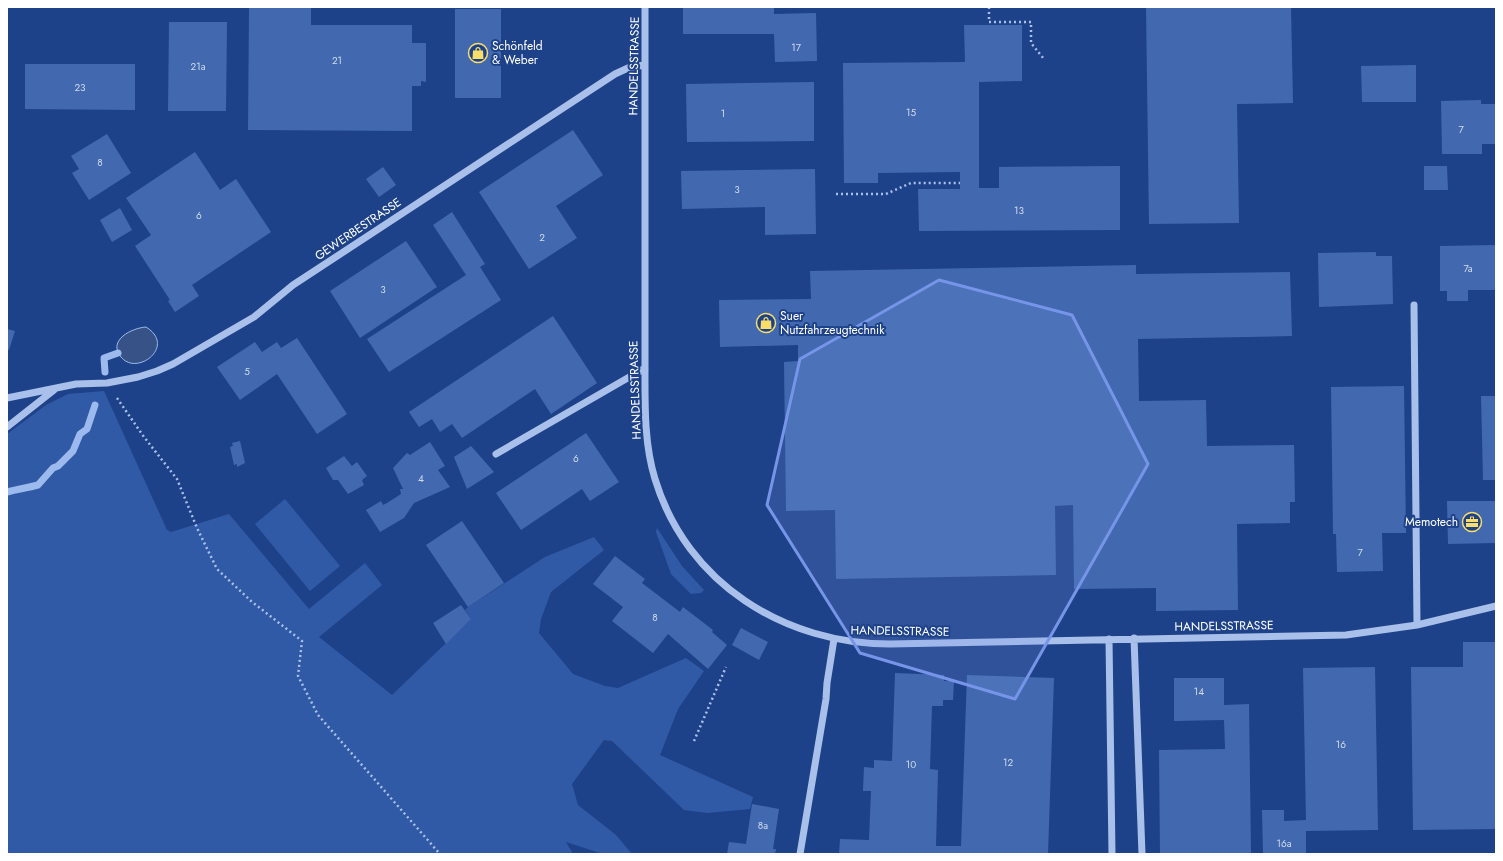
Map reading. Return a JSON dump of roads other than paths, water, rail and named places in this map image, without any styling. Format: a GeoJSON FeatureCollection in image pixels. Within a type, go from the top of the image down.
{"type":"FeatureCollection","features":[{"type":"Feature","properties":{"kind":"street","name":"HANDELSSTRASSE"},"geometry":{"type":"LineString","coordinates":[[645,7],[645,421],[652,467],[664,504],[685,541],[711,573],[755,607],[798,629],[834,639],[870,644],[1346,635],[1417,625],[1496,606]]}},
{"type":"Feature","properties":{"kind":"street","name":"GEWERBESTRASSE"},"geometry":{"type":"LineString","coordinates":[[7,398],[76,384],[107,382],[138,377],[173,364],[254,317],[293,285],[615,74],[628,68],[644,65]]}},
{"type":"Feature","properties":{"kind":"street"},"geometry":{"type":"LineString","coordinates":[[1414,305],[1417,625]]}},
{"type":"Feature","properties":{"kind":"street"},"geometry":{"type":"LineString","coordinates":[[496,454],[645,368]]}},
{"type":"Feature","properties":{"kind":"street"},"geometry":{"type":"LineString","coordinates":[[7,427],[57,389]]}},
{"type":"Feature","properties":{"kind":"street"},"geometry":{"type":"LineString","coordinates":[[1134,638],[1142,854]]}},
{"type":"Feature","properties":{"kind":"street"},"geometry":{"type":"LineString","coordinates":[[800,854],[826,699],[834,639]]}},
{"type":"Feature","properties":{"kind":"street"},"geometry":{"type":"LineString","coordinates":[[1109,639],[1112,854]]}},
{"type":"Feature","properties":{"kind":"waterway"},"geometry":{"type":"LineString","coordinates":[[105,372],[104,358],[118,353]]}},
{"type":"Feature","properties":{"kind":"waterway"},"geometry":{"type":"LineString","coordinates":[[7,492],[38,485],[53,468],[58,466],[73,451],[80,434],[87,429],[95,405]]}},
{"type":"Feature","properties":{"kind":"place","name":"Schönfeld & Weber"},"geometry":{"type":"Point","coordinates":[478,53]}},
{"type":"Feature","properties":{"kind":"place","name":"Suer Nutzfahrzeugtechnik"},"geometry":{"type":"Point","coordinates":[766,323]}},
{"type":"Feature","properties":{"kind":"place","name":"Memotech"},"geometry":{"type":"Point","coordinates":[1472,522]}}]}
